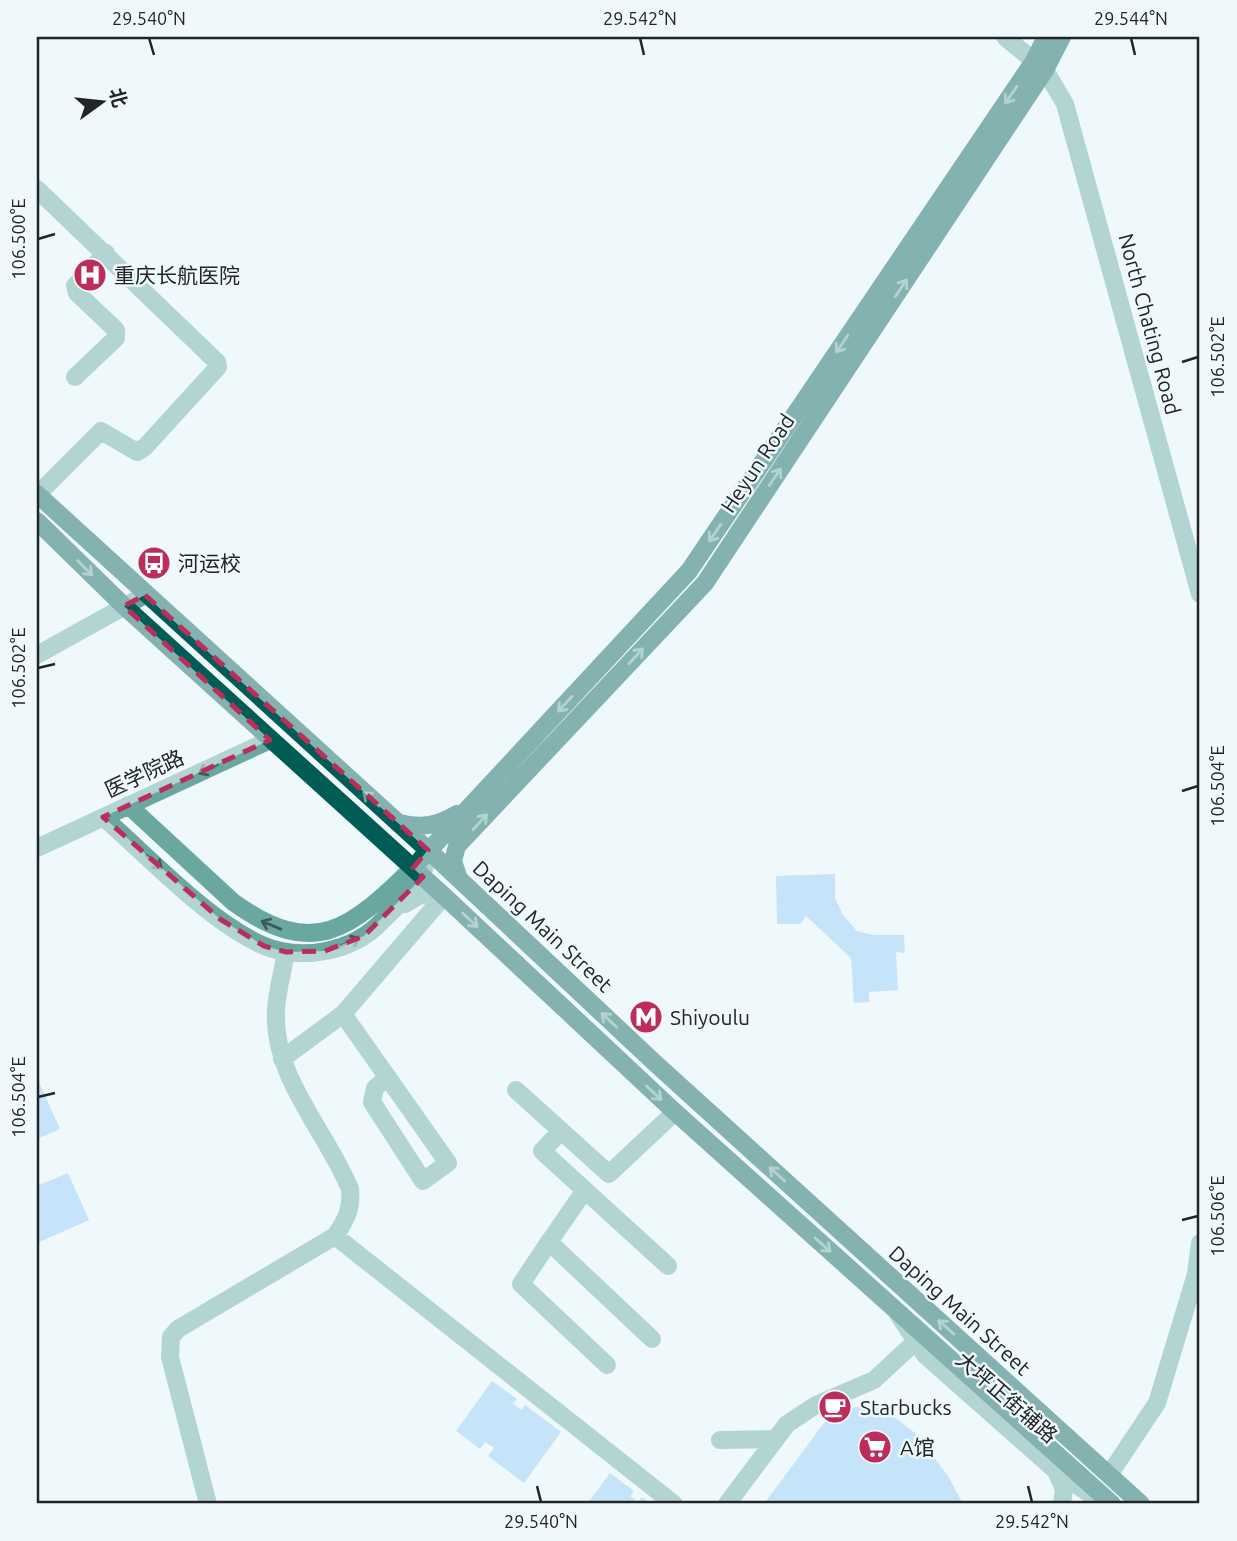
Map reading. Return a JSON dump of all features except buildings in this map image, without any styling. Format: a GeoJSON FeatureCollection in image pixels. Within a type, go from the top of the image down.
{"type":"FeatureCollection","features":[{"type":"Feature","properties":{"kind":"main road","name":"Heyun Road"},"geometry":{"type":"LineString","coordinates":[[459,879],[453,861],[457,846],[705,583],[1040,66],[1046,37]]}},
{"type":"Feature","properties":{"kind":"main road","name":"Heyun Road"},"geometry":{"type":"LineString","coordinates":[[418,872],[428,850],[689,570],[1062,37]]}},
{"type":"Feature","properties":{"kind":"main road","name":"Daping Main Street"},"geometry":{"type":"LineString","coordinates":[[37,494],[428,850],[656,1064],[1141,1504]]}},
{"type":"Feature","properties":{"kind":"main road","name":"Daping Main Street"},"geometry":{"type":"LineString","coordinates":[[37,521],[124,606],[418,872],[674,1112],[1112,1504]]}},
{"type":"Feature","properties":{"kind":"main road"},"geometry":{"type":"LineString","coordinates":[[396,822],[410,826],[431,825],[469,807]]}},
{"type":"Feature","properties":{"kind":"street","name":"North Chating Road"},"geometry":{"type":"LineString","coordinates":[[1005,37],[1040,66],[1065,104],[1200,594]]}},
{"type":"Feature","properties":{"kind":"street"},"geometry":{"type":"LineString","coordinates":[[37,189],[217,362],[218,367],[145,447],[137,452],[101,431],[37,494]]}},
{"type":"Feature","properties":{"kind":"street"},"geometry":{"type":"LineString","coordinates":[[75,377],[116,338],[116,330],[76,293],[75,286],[106,253]]}},
{"type":"Feature","properties":{"kind":"street"},"geometry":{"type":"LineString","coordinates":[[37,655],[145,595]]}},
{"type":"Feature","properties":{"kind":"street","name":"医学院路"},"geometry":{"type":"LineString","coordinates":[[37,848],[270,740]]}},
{"type":"Feature","properties":{"kind":"street"},"geometry":{"type":"LineString","coordinates":[[128,805],[233,902],[252,916],[286,931],[322,932],[356,920],[418,872]]}},
{"type":"Feature","properties":{"kind":"street"},"geometry":{"type":"LineString","coordinates":[[103,817],[220,919],[264,946],[286,952],[325,951],[364,936],[413,898],[427,894],[444,896]]}},
{"type":"Feature","properties":{"kind":"street"},"geometry":{"type":"LineString","coordinates":[[379,925],[418,872]]}},
{"type":"Feature","properties":{"kind":"street"},"geometry":{"type":"LineString","coordinates":[[282,1059],[343,1014],[444,896]]}},
{"type":"Feature","properties":{"kind":"street"},"geometry":{"type":"LineString","coordinates":[[208,1504],[170,1357],[171,1337],[178,1329],[335,1236],[345,1222],[351,1205],[350,1189],[282,1059],[276,1009],[286,952]]}},
{"type":"Feature","properties":{"kind":"street"},"geometry":{"type":"LineString","coordinates":[[343,1014],[388,1077],[448,1163],[423,1181],[372,1102],[375,1088],[388,1077]]}},
{"type":"Feature","properties":{"kind":"street"},"geometry":{"type":"LineString","coordinates":[[516,1090],[609,1174],[674,1112]]}},
{"type":"Feature","properties":{"kind":"street"},"geometry":{"type":"LineString","coordinates":[[561,1131],[542,1151],[668,1266]]}},
{"type":"Feature","properties":{"kind":"street"},"geometry":{"type":"LineString","coordinates":[[585,1190],[521,1284],[607,1365]]}},
{"type":"Feature","properties":{"kind":"street"},"geometry":{"type":"LineString","coordinates":[[335,1236],[674,1504]]}},
{"type":"Feature","properties":{"kind":"street"},"geometry":{"type":"LineString","coordinates":[[549,1242],[652,1339]]}},
{"type":"Feature","properties":{"kind":"street"},"geometry":{"type":"LineString","coordinates":[[1109,1475],[1157,1403],[1196,1274],[1200,1243]]}},
{"type":"Feature","properties":{"kind":"street","name":"大坪正街辅路"},"geometry":{"type":"LineString","coordinates":[[895,1308],[925,1355],[1054,1469],[1105,1504]]}},
{"type":"Feature","properties":{"kind":"street"},"geometry":{"type":"LineString","coordinates":[[727,1504],[787,1424],[808,1409],[874,1380],[915,1342]]}},
{"type":"Feature","properties":{"kind":"street"},"geometry":{"type":"LineString","coordinates":[[720,1440],[775,1439]]}},
{"type":"Feature","properties":{"kind":"street"},"geometry":{"type":"LineString","coordinates":[[1054,1469],[1064,1489],[1062,1504]]}},
{"type":"Feature","properties":{"kind":"highlighted area"},"geometry":{"type":"Polygon","coordinates":[[[145,595],[428,850],[413,868],[423,877],[364,936],[325,951],[286,952],[264,946],[220,919],[103,817],[270,740],[124,606],[145,595]]]}},
{"type":"Feature","properties":{"kind":"place","name":"重庆长航医院"},"geometry":{"type":"Point","coordinates":[90,275]}},
{"type":"Feature","properties":{"kind":"place","name":"河运校"},"geometry":{"type":"Point","coordinates":[154,563]}},
{"type":"Feature","properties":{"kind":"place","name":"Shiyoulu"},"geometry":{"type":"Point","coordinates":[646,1017]}},
{"type":"Feature","properties":{"kind":"place","name":"Starbucks"},"geometry":{"type":"Point","coordinates":[835,1407]}},
{"type":"Feature","properties":{"kind":"place","name":"A馆"},"geometry":{"type":"Point","coordinates":[875,1447]}}]}
